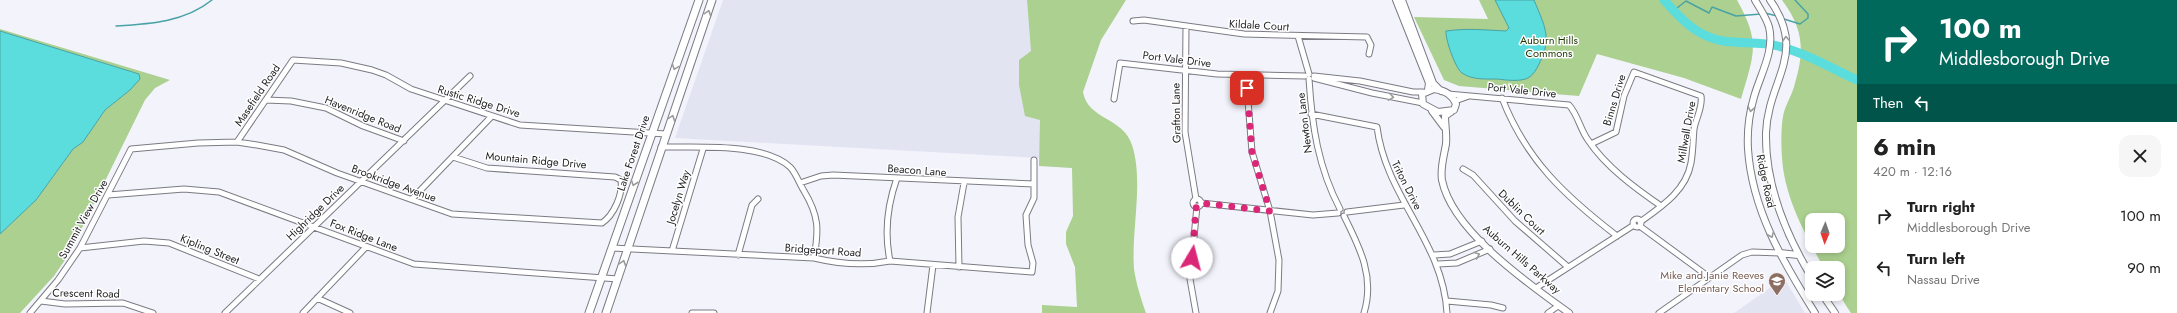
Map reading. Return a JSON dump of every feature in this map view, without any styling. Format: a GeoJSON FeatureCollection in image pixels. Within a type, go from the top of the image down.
{"type":"FeatureCollection","features":[{"type":"Feature","properties":{"kind":"main road","name":"Lake Forest Drive"},"geometry":{"type":"LineString","coordinates":[[589,313],[699,0]]}},
{"type":"Feature","properties":{"kind":"main road"},"geometry":{"type":"LineString","coordinates":[[606,313],[712,0]]}},
{"type":"Feature","properties":{"kind":"street"},"geometry":{"type":"LineString","coordinates":[[1396,0],[1428,83],[1420,98],[1423,103],[1438,117],[1445,129]]}},
{"type":"Feature","properties":{"kind":"street"},"geometry":{"type":"LineString","coordinates":[[1402,0],[1434,82],[1441,91]]}},
{"type":"Feature","properties":{"kind":"street","name":"Ridge Road"},"geometry":{"type":"LineString","coordinates":[[1756,1],[1766,16],[1771,35],[1769,56],[1754,97],[1750,115],[1749,155],[1762,214],[1780,253],[1815,313]]}},
{"type":"Feature","properties":{"kind":"street","name":"Ridge Road"},"geometry":{"type":"LineString","coordinates":[[1772,2],[1782,20],[1787,40],[1769,111],[1766,132],[1767,151],[1781,217],[1798,255],[1805,266]]}},
{"type":"Feature","properties":{"kind":"street","name":"Kildale Court"},"geometry":{"type":"LineString","coordinates":[[1133,21],[1144,20],[1235,33],[1367,37],[1371,45],[1369,54]]}},
{"type":"Feature","properties":{"kind":"street","name":"Grafton Lane"},"geometry":{"type":"LineString","coordinates":[[1186,26],[1185,132],[1196,199],[1192,203],[1199,205]]}},
{"type":"Feature","properties":{"kind":"street","name":"Newton Lane"},"geometry":{"type":"LineString","coordinates":[[1298,36],[1310,77],[1311,114],[1314,139],[1321,167],[1339,211]]}},
{"type":"Feature","properties":{"kind":"street","name":"Rustic Ridge Drive"},"geometry":{"type":"LineString","coordinates":[[293,60],[341,64],[386,74],[411,89],[520,125],[666,134]]}},
{"type":"Feature","properties":{"kind":"street","name":"Masefield Road"},"geometry":{"type":"LineString","coordinates":[[237,142],[293,60]]}},
{"type":"Feature","properties":{"kind":"street","name":"Port Vale Drive"},"geometry":{"type":"LineString","coordinates":[[1114,99],[1120,63],[1246,75],[1310,77],[1360,81],[1411,92],[1425,91]]}},
{"type":"Feature","properties":{"kind":"street","name":"Binns Drive"},"geometry":{"type":"LineString","coordinates":[[1591,144],[1616,132],[1624,96],[1632,73],[1634,72],[1701,96]]}},
{"type":"Feature","properties":{"kind":"street"},"geometry":{"type":"LineString","coordinates":[[1246,75],[1252,152],[1270,211],[1279,260],[1280,276],[1276,298],[1270,313]]}},
{"type":"Feature","properties":{"kind":"street","name":"Highridge Drive"},"geometry":{"type":"LineString","coordinates":[[226,313],[259,279],[470,76]]}},
{"type":"Feature","properties":{"kind":"street","name":"Port Vale Drive"},"geometry":{"type":"LineString","coordinates":[[1310,77],[1360,90],[1423,103]]}},
{"type":"Feature","properties":{"kind":"street"},"geometry":{"type":"LineString","coordinates":[[1360,81],[1360,90]]}},
{"type":"Feature","properties":{"kind":"street"},"geometry":{"type":"LineString","coordinates":[[1425,91],[1441,91],[1448,94],[1455,101],[1456,108],[1451,112],[1442,113],[1430,109]]}},
{"type":"Feature","properties":{"kind":"street","name":"Port Vale Drive"},"geometry":{"type":"LineString","coordinates":[[1448,94],[1473,95],[1569,105],[1591,144]]}},
{"type":"Feature","properties":{"kind":"street","name":"Port Vale Drive"},"geometry":{"type":"LineString","coordinates":[[1455,101],[1473,95]]}},
{"type":"Feature","properties":{"kind":"street","name":"Millwall Drive"},"geometry":{"type":"LineString","coordinates":[[1536,288],[1634,225],[1632,220],[1640,224],[1679,190],[1690,169],[1695,127],[1701,96]]}},
{"type":"Feature","properties":{"kind":"street"},"geometry":{"type":"LineString","coordinates":[[1502,98],[1514,127],[1537,164],[1570,199],[1617,236]]}},
{"type":"Feature","properties":{"kind":"street","name":"Havenridge Road"},"geometry":{"type":"LineString","coordinates":[[266,100],[291,101],[326,108],[364,126],[404,140]]}},
{"type":"Feature","properties":{"kind":"street","name":"Auburn Hills Parkway"},"geometry":{"type":"LineString","coordinates":[[1451,112],[1445,116],[1446,138],[1442,167],[1444,185],[1457,212],[1490,249],[1558,306],[1569,313]]}},
{"type":"Feature","properties":{"kind":"street","name":"Triton Drive"},"geometry":{"type":"LineString","coordinates":[[1311,114],[1377,127],[1384,160],[1404,205],[1438,264],[1444,284],[1447,313]]}},
{"type":"Feature","properties":{"kind":"street"},"geometry":{"type":"LineString","coordinates":[[412,199],[492,117]]}},
{"type":"Feature","properties":{"kind":"street","name":"Brookridge Avenue"},"geometry":{"type":"LineString","coordinates":[[131,149],[198,143],[237,142],[284,150],[361,182],[412,199],[426,206],[462,216],[597,224],[608,220],[612,214],[622,186],[622,182],[619,178]]}},
{"type":"Feature","properties":{"kind":"street"},"geometry":{"type":"LineString","coordinates":[[1591,144],[1615,171],[1661,206]]}},
{"type":"Feature","properties":{"kind":"street"},"geometry":{"type":"LineString","coordinates":[[661,147],[762,152],[778,158],[790,166],[816,212],[819,228],[814,258]]}},
{"type":"Feature","properties":{"kind":"street","name":"Summit View Drive"},"geometry":{"type":"LineString","coordinates":[[30,313],[58,280],[80,248],[131,149]]}},
{"type":"Feature","properties":{"kind":"street","name":"Jocelyn Way"},"geometry":{"type":"LineString","coordinates":[[672,251],[703,149]]}},
{"type":"Feature","properties":{"kind":"street","name":"Mountain Ridge Drive"},"geometry":{"type":"LineString","coordinates":[[453,156],[487,168],[619,178]]}},
{"type":"Feature","properties":{"kind":"street"},"geometry":{"type":"LineString","coordinates":[[1034,160],[1034,184]]}},
{"type":"Feature","properties":{"kind":"street","name":"Dublin Court"},"geometry":{"type":"LineString","coordinates":[[1463,169],[1473,175],[1519,225],[1568,267]]}},
{"type":"Feature","properties":{"kind":"street","name":"Beacon Lane"},"geometry":{"type":"LineString","coordinates":[[800,183],[821,176],[833,175],[964,183],[1034,184]]}},
{"type":"Feature","properties":{"kind":"street"},"geometry":{"type":"LineString","coordinates":[[890,262],[885,239],[889,198],[897,178]]}},
{"type":"Feature","properties":{"kind":"street"},"geometry":{"type":"LineString","coordinates":[[959,267],[957,242],[959,208],[965,194],[964,183]]}},
{"type":"Feature","properties":{"kind":"street","name":"Bridgeport Road"},"geometry":{"type":"LineString","coordinates":[[612,248],[814,258],[831,262],[874,264],[890,262],[1032,272],[1033,263],[1028,245],[1026,215],[1034,198],[1034,184]]}},
{"type":"Feature","properties":{"kind":"street","name":"Fox Ridge Lane"},"geometry":{"type":"LineString","coordinates":[[108,196],[184,189],[219,192],[414,264],[446,268],[618,279]]}},
{"type":"Feature","properties":{"kind":"street"},"geometry":{"type":"LineString","coordinates":[[738,255],[752,205],[758,199]]}},
{"type":"Feature","properties":{"kind":"street"},"geometry":{"type":"LineString","coordinates":[[1196,313],[1190,279],[1199,205],[1313,215],[1339,211],[1345,214],[1404,205]]}},
{"type":"Feature","properties":{"kind":"street"},"geometry":{"type":"LineString","coordinates":[[1345,214],[1363,254],[1368,270],[1368,293],[1364,313]]}},
{"type":"Feature","properties":{"kind":"street"},"geometry":{"type":"LineString","coordinates":[[1640,224],[1709,277]]}},
{"type":"Feature","properties":{"kind":"street","name":"Kipling Street"},"geometry":{"type":"LineString","coordinates":[[80,248],[144,241],[169,243],[259,279]]}},
{"type":"Feature","properties":{"kind":"street"},"geometry":{"type":"LineString","coordinates":[[1434,255],[1457,252],[1482,241]]}},
{"type":"Feature","properties":{"kind":"street"},"geometry":{"type":"LineString","coordinates":[[303,313],[366,247]]}},
{"type":"Feature","properties":{"kind":"street"},"geometry":{"type":"LineString","coordinates":[[1438,264],[1464,260],[1490,249]]}},
{"type":"Feature","properties":{"kind":"street"},"geometry":{"type":"LineString","coordinates":[[1457,252],[1464,260]]}},
{"type":"Feature","properties":{"kind":"street"},"geometry":{"type":"LineString","coordinates":[[1659,313],[1709,277],[1747,253],[1780,253],[1798,255]]}},
{"type":"Feature","properties":{"kind":"street"},"geometry":{"type":"LineString","coordinates":[[927,313],[933,265]]}},
{"type":"Feature","properties":{"kind":"street"},"geometry":{"type":"LineString","coordinates":[[317,298],[350,313]]}},
{"type":"Feature","properties":{"kind":"street","name":"Crescent Road"},"geometry":{"type":"LineString","coordinates":[[41,301],[65,304],[123,303],[153,313]]}},
{"type":"Feature","properties":{"kind":"street"},"geometry":{"type":"LineString","coordinates":[[1827,301],[1835,313]]}},
{"type":"Feature","properties":{"kind":"street"},"geometry":{"type":"LineString","coordinates":[[1447,302],[1496,305],[1503,308]]}},
{"type":"Feature","properties":{"kind":"street"},"geometry":{"type":"LineString","coordinates":[[1548,313],[1558,306]]}},
{"type":"Feature","properties":{"kind":"street"},"geometry":{"type":"LineString","coordinates":[[692,312],[714,313]]}},
{"type":"Feature","properties":{"kind":"shaded area"},"geometry":{"type":"Polygon","coordinates":[[[723,0],[1027,0],[1040,120],[1040,158],[675,138],[723,0]]]}},
{"type":"Feature","properties":{"kind":"shaded area","name":"Mike and Janie Reeves Elementary School"},"geometry":{"type":"Polygon","coordinates":[[[1784,278],[1805,313],[1734,313],[1784,278]]]}},
{"type":"Feature","properties":{"kind":"green space"},"geometry":{"type":"Polygon","coordinates":[[[1027,0],[1126,0],[1101,40],[1083,92],[1086,101],[1092,108],[1098,114],[1114,123],[1121,129],[1128,136],[1132,145],[1137,174],[1134,269],[1146,313],[1042,313],[1042,305],[1077,307],[1075,267],[1066,244],[1066,232],[1073,216],[1072,168],[1039,166],[1040,120],[1025,116],[1019,85],[1019,60],[1031,51],[1027,0]]]}},
{"type":"Feature","properties":{"kind":"green space","name":"Auburn Hills Commons"},"geometry":{"type":"Polygon","coordinates":[[[1479,0],[1737,0],[1750,27],[1753,49],[1752,59],[1741,99],[1684,78],[1597,54],[1579,96],[1459,86],[1444,80],[1414,17],[1488,19],[1479,0]]]}},
{"type":"Feature","properties":{"kind":"green space"},"geometry":{"type":"Polygon","coordinates":[[[1782,0],[1857,0],[1857,313],[1851,313],[1843,301],[1845,301],[1845,261],[1820,261],[1816,253],[1845,253],[1845,213],[1805,213],[1805,233],[1791,201],[1784,172],[1782,122],[1784,112],[1793,90],[1801,50],[1798,30],[1789,10],[1782,0]]]}},
{"type":"Feature","properties":{"kind":"green space"},"geometry":{"type":"Polygon","coordinates":[[[0,29],[170,80],[155,88],[145,100],[69,254],[54,276],[20,313],[0,313],[0,234],[36,200],[73,149],[83,142],[105,110],[130,90],[139,74],[0,31],[0,29]]]}},
{"type":"Feature","properties":{"kind":"water"},"geometry":{"type":"Polygon","coordinates":[[[1495,0],[1534,0],[1544,24],[1546,32],[1546,47],[1536,70],[1528,78],[1513,80],[1474,78],[1462,73],[1456,65],[1447,40],[1446,31],[1469,29],[1506,31],[1509,28],[1495,0]]]}},
{"type":"Feature","properties":{"kind":"water"},"geometry":{"type":"Polygon","coordinates":[[[0,31],[139,74],[140,79],[130,90],[105,110],[83,142],[73,149],[36,200],[0,234],[0,31]]]}},
{"type":"Feature","properties":{"kind":"waterway"},"geometry":{"type":"LineString","coordinates":[[116,26],[154,23],[179,17],[202,7],[212,0]]}},
{"type":"Feature","properties":{"kind":"waterway"},"geometry":{"type":"LineString","coordinates":[[1664,0],[1690,26],[1713,39],[1771,44],[1808,57],[1857,80]]}},
{"type":"Feature","properties":{"kind":"waterway"},"geometry":{"type":"LineString","coordinates":[[1784,19],[1800,24],[1808,18],[1808,14],[1795,0]]}},
{"type":"Feature","properties":{"kind":"waterway"},"geometry":{"type":"LineString","coordinates":[[1670,6],[1677,8],[1686,1],[1709,13],[1712,7],[1736,16],[1761,14]]}},
{"type":"Feature","properties":{"kind":"waterway"},"geometry":{"type":"LineString","coordinates":[[1765,13],[1777,16]]}},
{"type":"Feature","properties":{"kind":"place","name":"Mike and Janie Reeves Elementary School"},"geometry":{"type":"Point","coordinates":[1777,296]}},
{"type":"Feature","properties":{"kind":"route"},"geometry":{"type":"LineString","coordinates":[[1192,258],[1196,225],[1196,208],[1197,206],[1200,206],[1201,203],[1270,211],[1254,163],[1249,131],[1247,88]]}}]}
